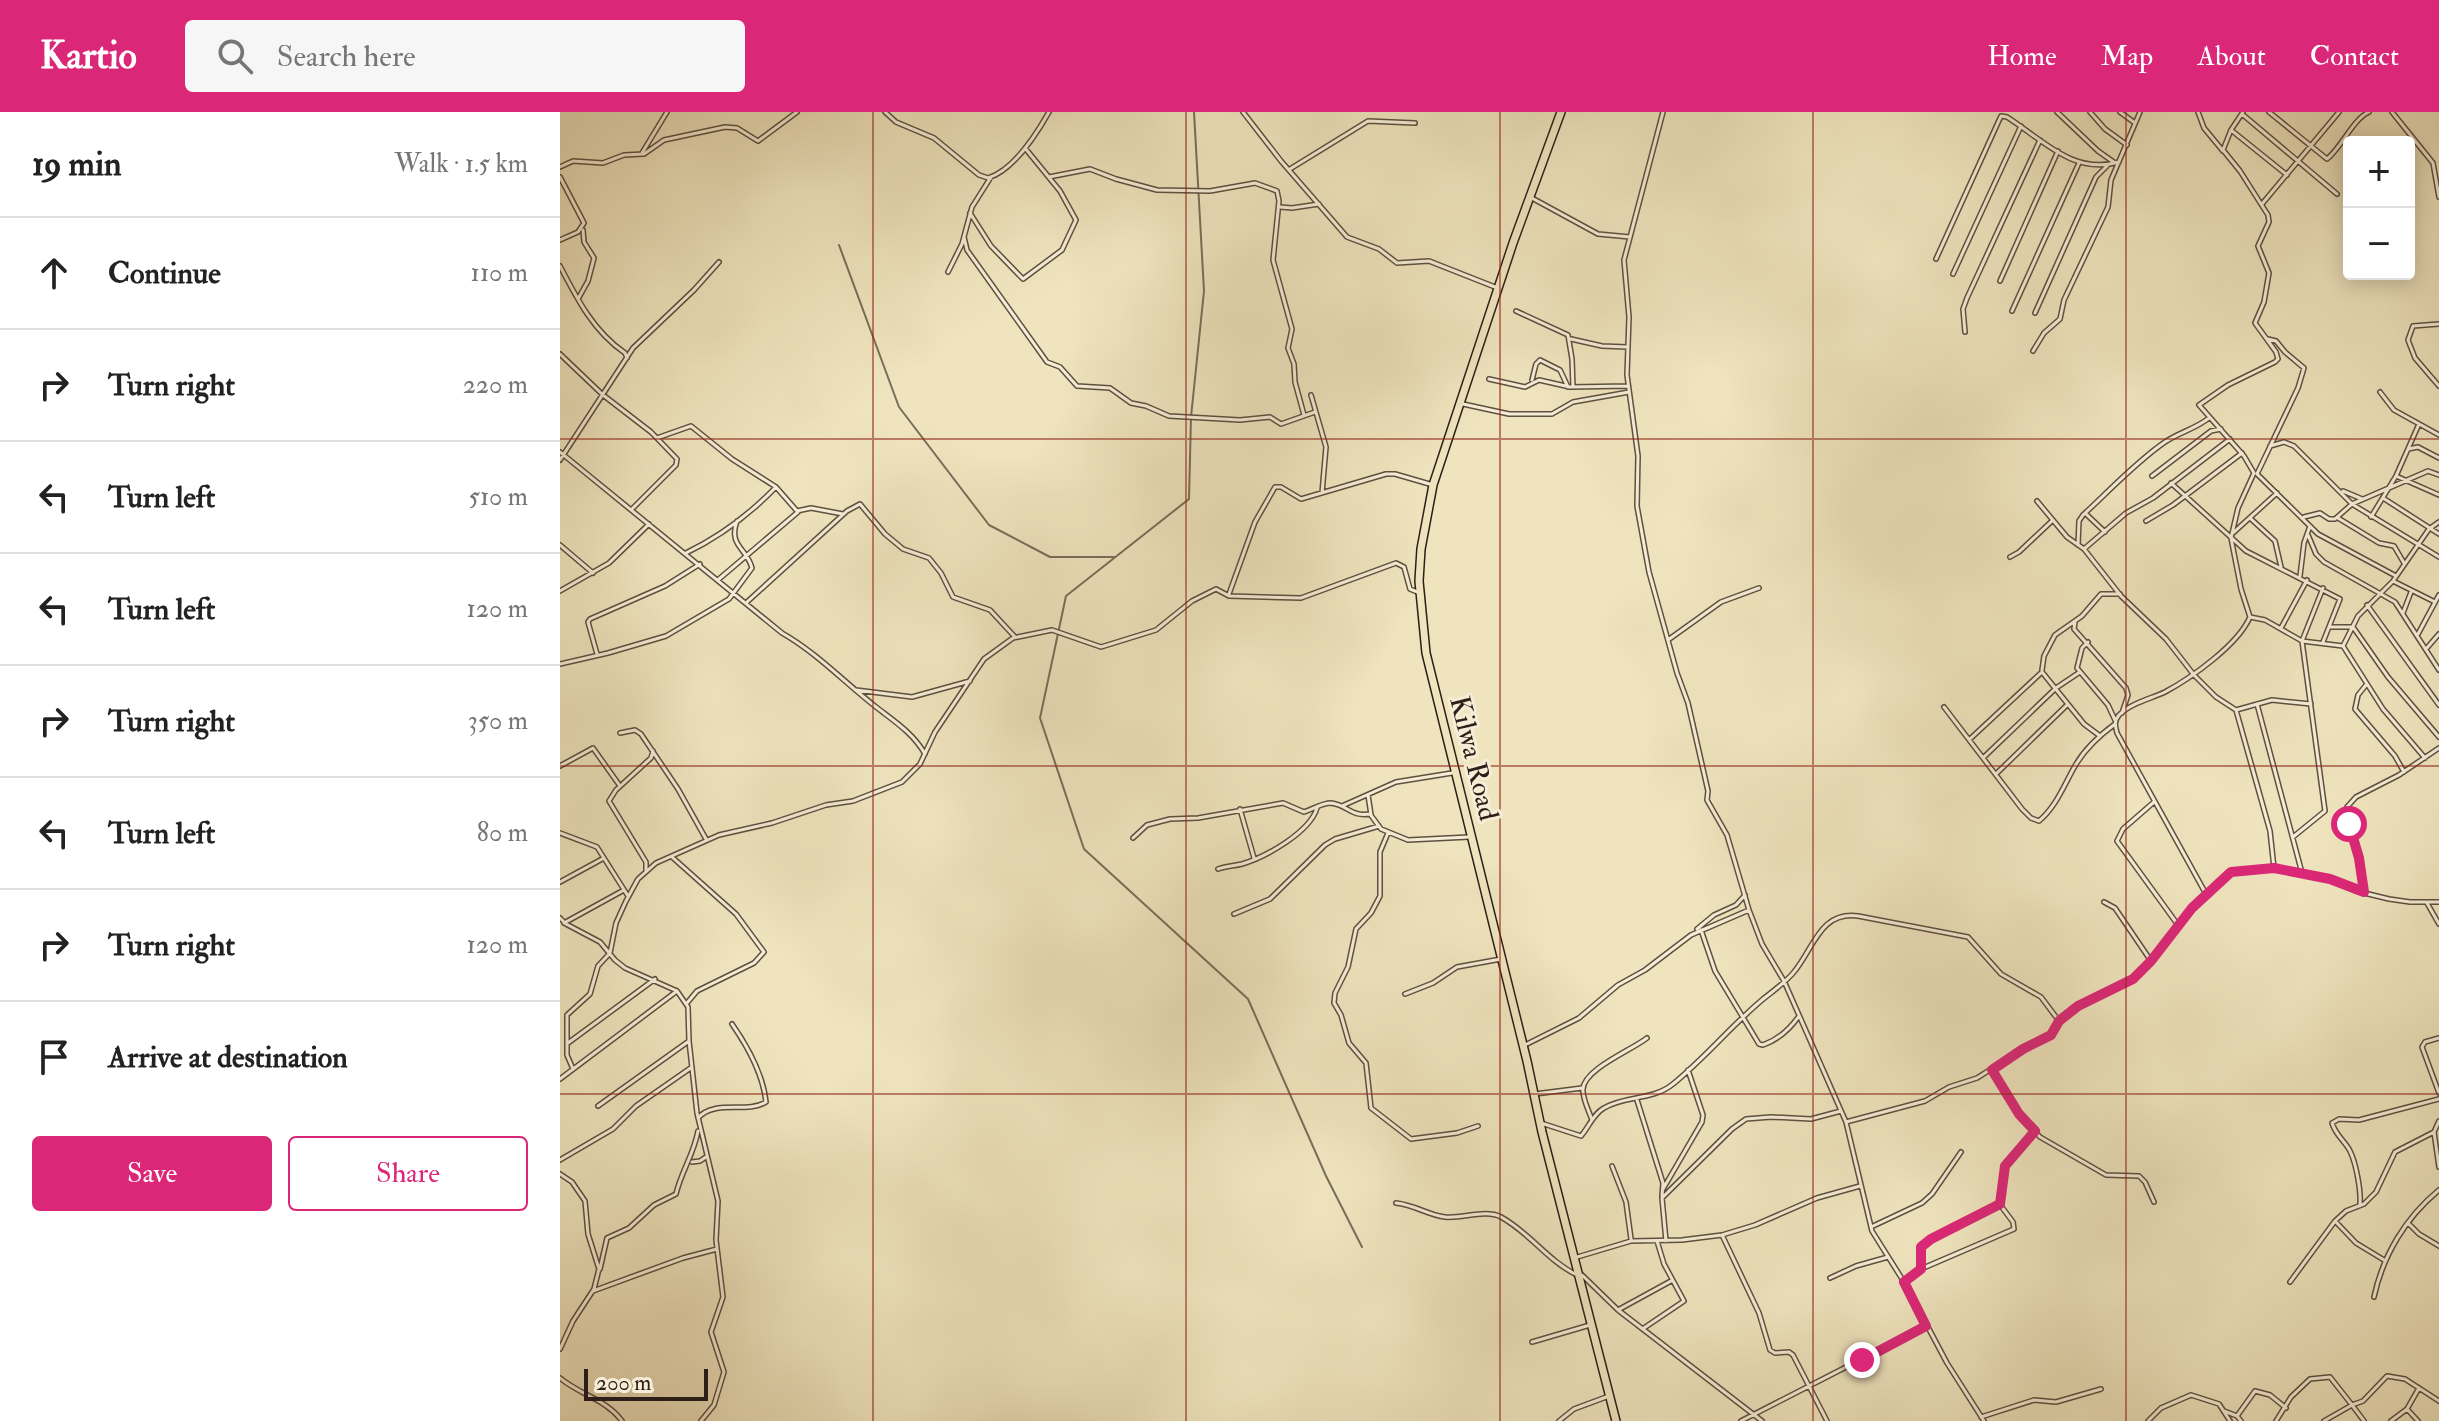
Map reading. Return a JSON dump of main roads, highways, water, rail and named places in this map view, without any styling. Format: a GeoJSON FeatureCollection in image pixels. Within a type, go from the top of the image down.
{"type":"FeatureCollection","features":[{"type":"Feature","properties":{"kind":"highway","name":"Kilwa Road"},"geometry":{"type":"LineString","coordinates":[[1561,112],[1433,485],[1421,549],[1420,593],[1426,653],[1535,1094],[1539,1123],[1616,1421]]}},
{"type":"Feature","properties":{"kind":"waterway"},"geometry":{"type":"LineString","coordinates":[[1194,112],[1204,291],[1191,417],[1189,499],[1066,596],[1040,718],[1084,849],[1248,999],[1326,1176],[1362,1247]]}},
{"type":"Feature","properties":{"kind":"waterway"},"geometry":{"type":"LineString","coordinates":[[839,245],[899,407],[989,525],[1050,557],[1115,557]]}}]}
